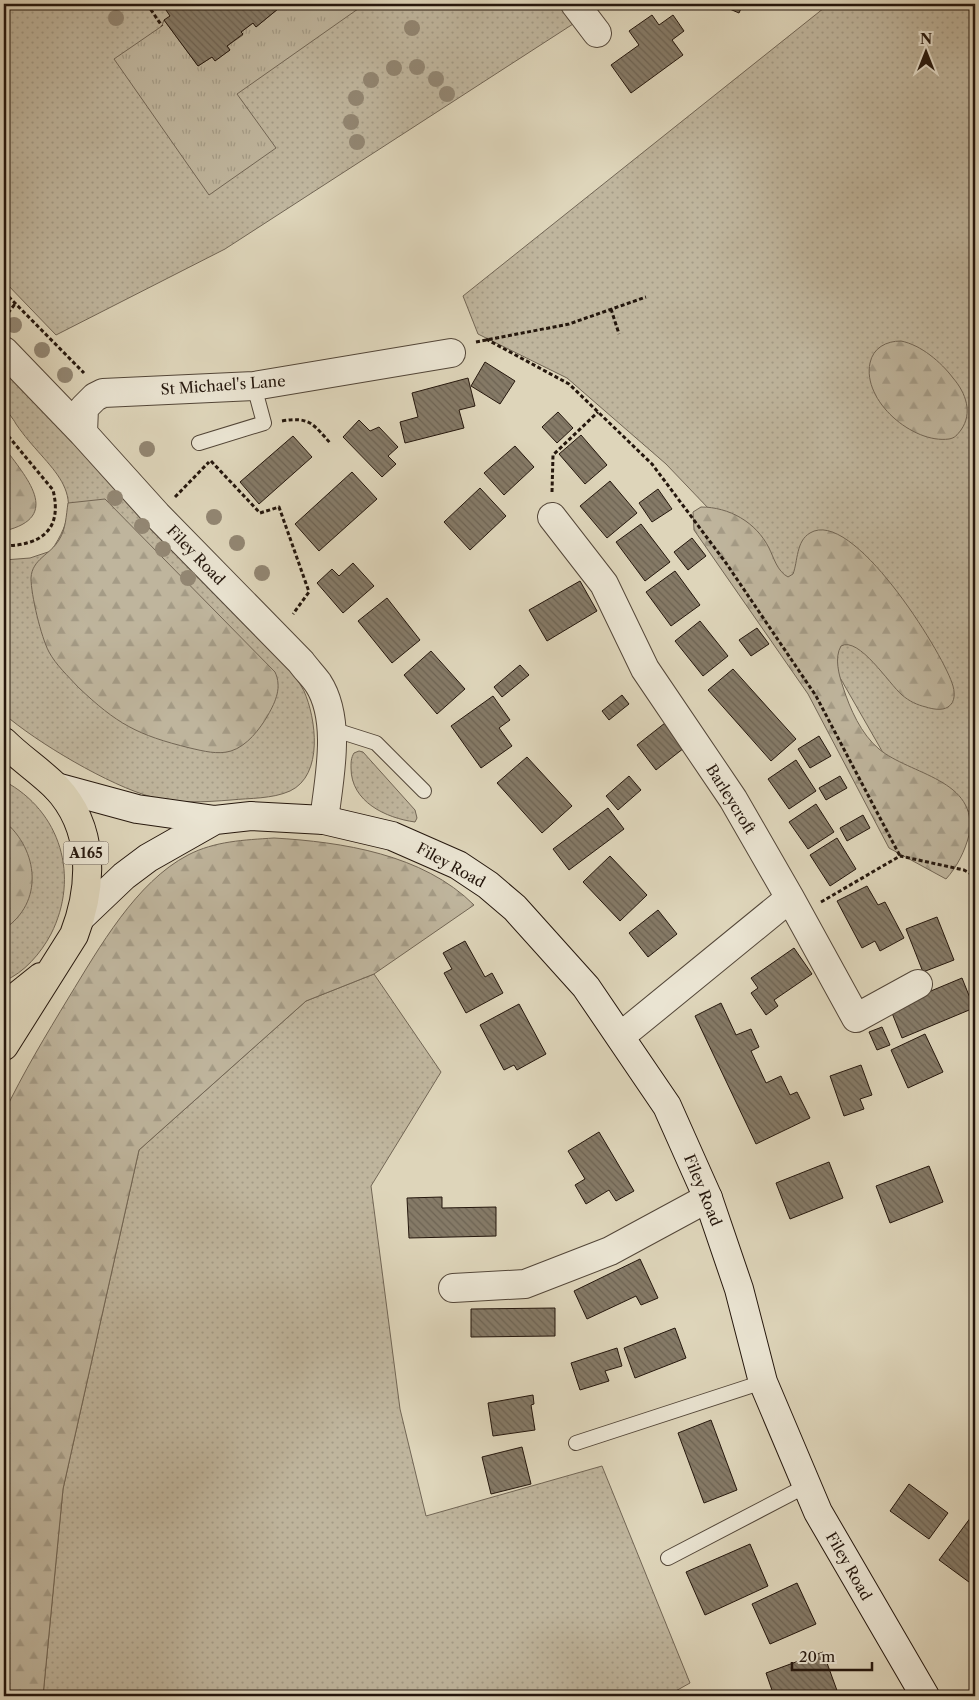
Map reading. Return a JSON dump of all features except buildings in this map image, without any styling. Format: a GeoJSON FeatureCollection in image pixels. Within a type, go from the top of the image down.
{"type":"FeatureCollection","features":[{"type":"Feature","properties":{"kind":"highway","name":"Filey Road"},"geometry":{"type":"LineString","coordinates":[[4,1046],[74,935],[82,916],[87,880],[84,833],[76,814],[56,787],[8,749]]}},
{"type":"Feature","properties":{"kind":"highway","name":"Filey Road"},"geometry":{"type":"LineString","coordinates":[[4,1002],[16,997],[52,968]]}},
{"type":"Feature","properties":{"kind":"street"},"geometry":{"type":"LineString","coordinates":[[574,4],[597,34]]}},
{"type":"Feature","properties":{"kind":"street","name":"Filey Road"},"geometry":{"type":"LineString","coordinates":[[4,351],[83,433],[157,515],[276,636],[319,684],[332,729],[332,756],[324,820]]}},
{"type":"Feature","properties":{"kind":"street","name":"St Michael's Lane"},"geometry":{"type":"LineString","coordinates":[[103,393],[254,386],[451,353]]}},
{"type":"Feature","properties":{"kind":"street"},"geometry":{"type":"LineString","coordinates":[[83,433],[84,408],[95,397],[103,393]]}},
{"type":"Feature","properties":{"kind":"street","name":"Barleycroft"},"geometry":{"type":"LineString","coordinates":[[552,517],[604,584],[645,669],[733,799],[795,906],[856,1018],[918,984]]}},
{"type":"Feature","properties":{"kind":"street","name":"Filey Road"},"geometry":{"type":"LineString","coordinates":[[56,787],[137,809],[215,820],[252,816],[324,820],[392,836],[421,847],[458,866],[488,885],[516,908],[586,987],[667,1106],[708,1198],[739,1289],[763,1382],[806,1486],[822,1520],[925,1696]]}},
{"type":"Feature","properties":{"kind":"street","name":"Filey Road"},"geometry":{"type":"LineString","coordinates":[[82,916],[124,876],[142,863],[215,820]]}},
{"type":"Feature","properties":{"kind":"street"},"geometry":{"type":"LineString","coordinates":[[621,1036],[795,906]]}},
{"type":"Feature","properties":{"kind":"street"},"geometry":{"type":"LineString","coordinates":[[453,1288],[525,1284],[610,1250],[708,1198]]}},
{"type":"Feature","properties":{"kind":"lane"},"geometry":{"type":"LineString","coordinates":[[199,443],[264,423],[254,386]]}},
{"type":"Feature","properties":{"kind":"lane"},"geometry":{"type":"LineString","coordinates":[[332,729],[376,743],[424,791]]}},
{"type":"Feature","properties":{"kind":"lane"},"geometry":{"type":"LineString","coordinates":[[576,1444],[763,1382]]}},
{"type":"Feature","properties":{"kind":"lane"},"geometry":{"type":"LineString","coordinates":[[668,1558],[806,1486]]}},
{"type":"Feature","properties":{"kind":"path"},"geometry":{"type":"LineString","coordinates":[[147,4],[162,26]]}},
{"type":"Feature","properties":{"kind":"path"},"geometry":{"type":"LineString","coordinates":[[4,292],[103,393]]}},
{"type":"Feature","properties":{"kind":"path"},"geometry":{"type":"LineString","coordinates":[[451,353],[458,346],[569,324],[646,297]]}},
{"type":"Feature","properties":{"kind":"path"},"geometry":{"type":"LineString","coordinates":[[4,318],[15,304]]}},
{"type":"Feature","properties":{"kind":"path"},"geometry":{"type":"LineString","coordinates":[[611,309],[619,334]]}},
{"type":"Feature","properties":{"kind":"path"},"geometry":{"type":"LineString","coordinates":[[486,339],[569,384],[652,464],[726,563],[816,696],[900,856]]}},
{"type":"Feature","properties":{"kind":"path"},"geometry":{"type":"LineString","coordinates":[[552,517],[553,455],[598,412]]}},
{"type":"Feature","properties":{"kind":"path"},"geometry":{"type":"LineString","coordinates":[[264,423],[295,418],[311,421],[330,444]]}},
{"type":"Feature","properties":{"kind":"path"},"geometry":{"type":"LineString","coordinates":[[4,431],[48,483],[53,490],[56,501],[52,525],[47,533],[38,541],[4,546]]}},
{"type":"Feature","properties":{"kind":"path"},"geometry":{"type":"LineString","coordinates":[[199,443],[211,461],[260,513],[279,507],[309,592],[276,636]]}},
{"type":"Feature","properties":{"kind":"path"},"geometry":{"type":"LineString","coordinates":[[157,515],[211,461]]}},
{"type":"Feature","properties":{"kind":"path"},"geometry":{"type":"LineString","coordinates":[[795,906],[900,856],[964,870],[975,876]]}},
{"type":"Feature","properties":{"kind":"green space"},"geometry":{"type":"Polygon","coordinates":[[[4,4],[558,4],[573,24],[225,249],[56,335],[4,281],[4,4]]]}},
{"type":"Feature","properties":{"kind":"green space"},"geometry":{"type":"Polygon","coordinates":[[[284,4],[365,4],[237,94],[276,148],[209,195],[114,59],[162,26],[164,20],[198,66],[212,57],[215,60],[230,50],[227,46],[243,35],[241,32],[253,23],[256,27],[284,4]]]}},
{"type":"Feature","properties":{"kind":"green space"},"geometry":{"type":"Polygon","coordinates":[[[829,4],[975,4],[975,815],[890,765],[795,599],[666,464],[567,378],[478,334],[463,296],[829,4]]]}},
{"type":"Feature","properties":{"kind":"green space"},"geometry":{"type":"Polygon","coordinates":[[[901,341],[916,346],[937,360],[958,384],[966,403],[967,417],[961,430],[953,438],[935,439],[920,435],[906,427],[882,405],[874,392],[870,377],[870,363],[874,353],[885,344],[901,341]]]}},
{"type":"Feature","properties":{"kind":"green space"},"geometry":{"type":"Polygon","coordinates":[[[4,359],[59,424],[62,431],[285,663],[300,684],[312,716],[314,730],[313,759],[301,783],[290,791],[268,797],[191,802],[152,797],[116,783],[74,762],[4,714],[4,560],[30,558],[51,551],[63,529],[68,511],[67,496],[62,481],[28,440],[5,407],[3,400],[4,359]]]}},
{"type":"Feature","properties":{"kind":"green space"},"geometry":{"type":"Polygon","coordinates":[[[4,447],[29,483],[36,506],[32,516],[22,525],[4,531],[4,447]]]}},
{"type":"Feature","properties":{"kind":"green space"},"geometry":{"type":"Polygon","coordinates":[[[105,499],[275,672],[278,689],[271,710],[261,726],[237,749],[221,753],[210,752],[172,743],[142,733],[117,719],[92,700],[59,666],[49,652],[35,605],[31,585],[32,572],[38,562],[61,536],[68,503],[105,499]]]}},
{"type":"Feature","properties":{"kind":"green space"},"geometry":{"type":"Polygon","coordinates":[[[701,507],[731,513],[749,524],[757,531],[769,548],[778,568],[788,577],[793,574],[795,569],[802,541],[810,533],[828,531],[848,541],[870,560],[893,586],[913,614],[931,642],[952,683],[954,696],[951,705],[940,709],[931,708],[916,704],[907,699],[865,654],[848,645],[841,646],[838,666],[849,704],[862,729],[873,743],[892,758],[953,790],[964,802],[969,816],[969,835],[960,858],[946,879],[889,848],[808,694],[694,530],[693,512],[701,507]]]}},
{"type":"Feature","properties":{"kind":"green space"},"geometry":{"type":"Polygon","coordinates":[[[359,751],[363,752],[415,810],[417,818],[415,822],[393,817],[372,806],[364,799],[357,790],[351,768],[353,755],[359,751]]]}},
{"type":"Feature","properties":{"kind":"green space"},"geometry":{"type":"Polygon","coordinates":[[[4,781],[24,794],[52,828],[60,847],[64,868],[64,890],[60,912],[51,934],[42,948],[25,968],[4,981],[4,781]]]}},
{"type":"Feature","properties":{"kind":"green space"},"geometry":{"type":"Polygon","coordinates":[[[4,821],[16,833],[24,846],[30,861],[32,876],[31,891],[26,905],[17,918],[4,929],[4,821]]]}},
{"type":"Feature","properties":{"kind":"green space"},"geometry":{"type":"Polygon","coordinates":[[[274,838],[327,843],[380,854],[406,862],[454,888],[474,905],[374,974],[306,1001],[139,1150],[63,1489],[43,1696],[4,1696],[4,1113],[60,1011],[106,938],[135,899],[169,867],[198,850],[230,842],[274,838]]]}},
{"type":"Feature","properties":{"kind":"green space"},"geometry":{"type":"Polygon","coordinates":[[[374,974],[441,1072],[371,1186],[400,1409],[426,1516],[602,1466],[690,1683],[672,1693],[674,1696],[43,1696],[63,1489],[139,1150],[306,1001],[374,974]]]}}]}
